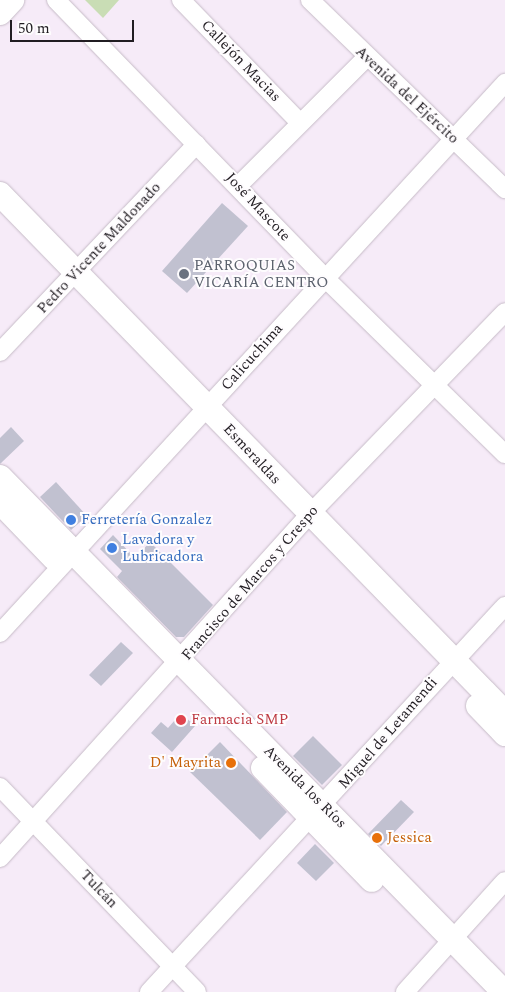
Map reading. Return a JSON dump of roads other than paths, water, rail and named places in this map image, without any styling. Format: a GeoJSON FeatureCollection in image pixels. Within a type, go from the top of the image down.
{"type":"FeatureCollection","features":[{"type":"Feature","properties":{"kind":"main road"},"geometry":{"type":"LineString","coordinates":[[0,13],[12,0]]}},
{"type":"Feature","properties":{"kind":"main road","name":"Esmeraldas"},"geometry":{"type":"LineString","coordinates":[[0,194],[68,279]]}},
{"type":"Feature","properties":{"kind":"main road","name":"Esmeraldas"},"geometry":{"type":"LineString","coordinates":[[0,217],[68,279],[448,665],[505,713]]}},
{"type":"Feature","properties":{"kind":"main road","name":"Avenida los Ríos"},"geometry":{"type":"LineString","coordinates":[[0,477],[68,560]]}},
{"type":"Feature","properties":{"kind":"main road","name":"Avenida los Ríos"},"geometry":{"type":"LineString","coordinates":[[0,502],[68,560],[318,811],[446,947],[482,992]]}},
{"type":"Feature","properties":{"kind":"main road","name":"Esmeraldas"},"geometry":{"type":"LineString","coordinates":[[448,665],[505,734]]}},
{"type":"Feature","properties":{"kind":"main road","name":"Avenida los Ríos"},"geometry":{"type":"LineString","coordinates":[[446,947],[504,992]]}},
{"type":"Feature","properties":{"kind":"street","name":"José Mascote"},"geometry":{"type":"LineString","coordinates":[[56,0],[239,185],[324,277],[505,454]]}},
{"type":"Feature","properties":{"kind":"street","name":"Callejón Macias"},"geometry":{"type":"LineString","coordinates":[[181,0],[300,123]]}},
{"type":"Feature","properties":{"kind":"street","name":"Avenida del Ejército"},"geometry":{"type":"LineString","coordinates":[[311,0],[366,58],[505,189]]}},
{"type":"Feature","properties":{"kind":"street"},"geometry":{"type":"LineString","coordinates":[[239,185],[366,58]]}},
{"type":"Feature","properties":{"kind":"street","name":"Calicuchima"},"geometry":{"type":"LineString","coordinates":[[0,633],[324,277],[505,83]]}},
{"type":"Feature","properties":{"kind":"street","name":"Pedro Vicente Maldonado"},"geometry":{"type":"LineString","coordinates":[[0,352],[198,144]]}},
{"type":"Feature","properties":{"kind":"street","name":"Francisco de Marcos y Crespo"},"geometry":{"type":"LineString","coordinates":[[0,858],[175,668],[304,520],[434,383],[505,312]]}},
{"type":"Feature","properties":{"kind":"street","name":"Miguel de Letamendi"},"geometry":{"type":"LineString","coordinates":[[149,992],[318,811],[448,665],[505,606]]}},
{"type":"Feature","properties":{"kind":"street","name":"Tulcán"},"geometry":{"type":"LineString","coordinates":[[0,787],[197,992]]}},
{"type":"Feature","properties":{"kind":"street"},"geometry":{"type":"LineString","coordinates":[[405,992],[505,881]]}},
{"type":"Feature","properties":{"kind":"place","name":"PARROQUIAS VICARÍA CENTRO"},"geometry":{"type":"Point","coordinates":[184,274]}},
{"type":"Feature","properties":{"kind":"place","name":"Ferretería Gonzalez"},"geometry":{"type":"Point","coordinates":[71,520]}},
{"type":"Feature","properties":{"kind":"place","name":"Lavadora y Lubricadora"},"geometry":{"type":"Point","coordinates":[112,548]}},
{"type":"Feature","properties":{"kind":"place","name":"Farmacia SMP"},"geometry":{"type":"Point","coordinates":[181,720]}},
{"type":"Feature","properties":{"kind":"place","name":"D' Mayrita"},"geometry":{"type":"Point","coordinates":[231,763]}},
{"type":"Feature","properties":{"kind":"place","name":"Jessica"},"geometry":{"type":"Point","coordinates":[377,838]}}]}
